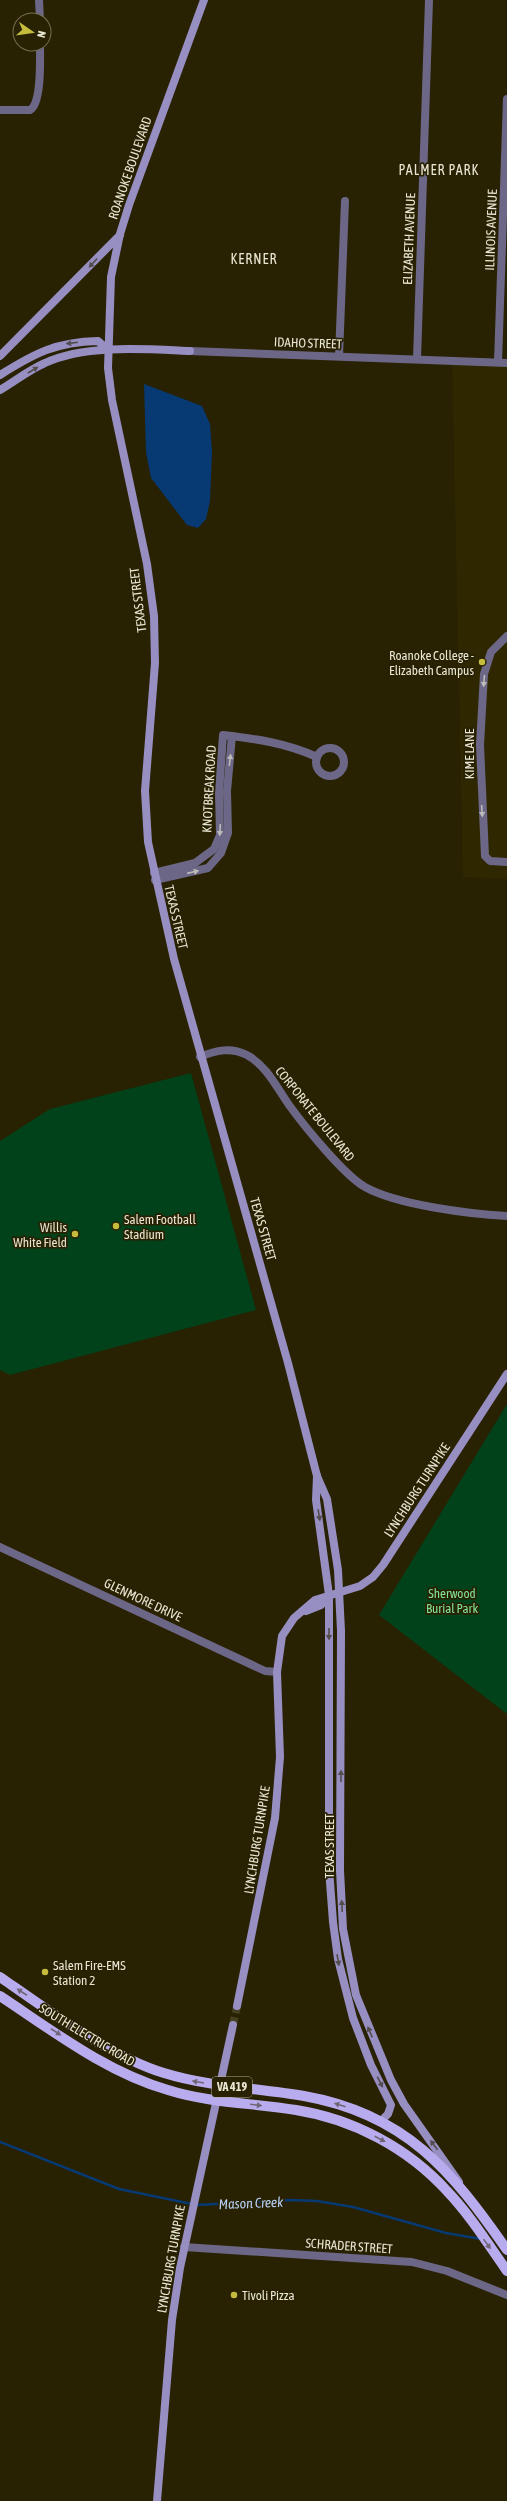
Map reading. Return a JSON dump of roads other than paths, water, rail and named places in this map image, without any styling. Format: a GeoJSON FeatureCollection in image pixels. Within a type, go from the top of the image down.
{"type":"FeatureCollection","features":[{"type":"Feature","properties":{"kind":"main road","name":"ROANOKE BOULEVARD"},"geometry":{"type":"LineString","coordinates":[[108,350],[111,277],[120,234],[154,134],[204,0]]}},
{"type":"Feature","properties":{"kind":"main road"},"geometry":{"type":"LineString","coordinates":[[0,356],[120,234]]}},
{"type":"Feature","properties":{"kind":"main road"},"geometry":{"type":"LineString","coordinates":[[0,375],[34,354],[56,345],[98,341],[108,350]]}},
{"type":"Feature","properties":{"kind":"main road"},"geometry":{"type":"LineString","coordinates":[[0,390],[44,363],[56,358],[108,350]]}},
{"type":"Feature","properties":{"kind":"main road","name":"IDAHO STREET"},"geometry":{"type":"LineString","coordinates":[[108,350],[190,351]]}},
{"type":"Feature","properties":{"kind":"main road","name":"TEXAS STREET"},"geometry":{"type":"LineString","coordinates":[[108,350],[112,400],[147,564],[154,616],[155,663],[145,791],[148,842],[154,877],[200,1057],[284,1348],[317,1476],[327,1499],[337,1563],[339,1592],[340,1870],[343,1929],[347,1954],[364,2018],[391,2080],[404,2104],[447,2163],[463,2189]]}},
{"type":"Feature","properties":{"kind":"main road","name":"LYNCHBURG TURNPIKE"},"geometry":{"type":"LineString","coordinates":[[237,2006],[275,1818],[280,1756],[277,1672],[282,1636],[287,1627],[302,1612],[322,1605],[329,1595],[366,1583],[383,1565],[507,1374]]}},
{"type":"Feature","properties":{"kind":"main road","name":"TEXAS STREET"},"geometry":{"type":"LineString","coordinates":[[317,1476],[316,1500],[329,1595],[329,1861],[333,1922],[338,1959],[353,2018],[371,2065],[391,2105],[388,2114],[380,2122]]}},
{"type":"Feature","properties":{"kind":"main road","name":"SOUTH ELECTRIC ROAD"},"geometry":{"type":"LineString","coordinates":[[0,1977],[128,2058],[164,2073],[220,2085],[328,2101],[380,2122],[421,2147],[439,2163],[463,2189],[507,2250]]}},
{"type":"Feature","properties":{"kind":"main road","name":"SOUTH ELECTRIC ROAD"},"geometry":{"type":"LineString","coordinates":[[0,1996],[113,2068],[167,2090],[217,2100],[296,2110],[344,2122],[367,2132],[405,2154],[426,2170],[448,2191],[507,2271]]}},
{"type":"Feature","properties":{"kind":"main road","name":"LYNCHBURG TURNPIKE"},"geometry":{"type":"LineString","coordinates":[[157,2501],[172,2325],[184,2247],[233,2025]]}},
{"type":"Feature","properties":{"kind":"street"},"geometry":{"type":"LineString","coordinates":[[39,0],[40,12]]}},
{"type":"Feature","properties":{"kind":"street","name":"ELIZABETH AVENUE"},"geometry":{"type":"LineString","coordinates":[[417,359],[429,0]]}},
{"type":"Feature","properties":{"kind":"street"},"geometry":{"type":"LineString","coordinates":[[0,110],[30,110],[35,105],[40,75],[40,52]]}},
{"type":"Feature","properties":{"kind":"street","name":"ILLINOIS AVENUE"},"geometry":{"type":"LineString","coordinates":[[498,362],[507,99]]}},
{"type":"Feature","properties":{"kind":"street"},"geometry":{"type":"LineString","coordinates":[[339,356],[345,201]]}},
{"type":"Feature","properties":{"kind":"street","name":"IDAHO STREET"},"geometry":{"type":"LineString","coordinates":[[190,351],[507,363]]}},
{"type":"Feature","properties":{"kind":"street","name":"KIME LANE"},"geometry":{"type":"LineString","coordinates":[[507,636],[494,648],[487,662],[480,745],[485,856],[490,861],[507,862]]}},
{"type":"Feature","properties":{"kind":"street","name":"KNOTBREAK ROAD"},"geometry":{"type":"LineString","coordinates":[[223,735],[232,736],[227,791],[228,833],[221,853],[208,868],[154,877],[195,863],[214,849],[220,835],[219,793],[223,735]]}},
{"type":"Feature","properties":{"kind":"street"},"geometry":{"type":"LineString","coordinates":[[232,736],[270,740],[295,747],[317,757]]}},
{"type":"Feature","properties":{"kind":"street","name":"CORPORATE BOULEVARD"},"geometry":{"type":"LineString","coordinates":[[200,1057],[217,1050],[232,1050],[246,1055],[258,1063],[290,1106],[346,1172],[366,1188],[388,1198],[480,1214],[507,1216]]}},
{"type":"Feature","properties":{"kind":"street","name":"GLENMORE DRIVE"},"geometry":{"type":"LineString","coordinates":[[0,1547],[265,1671],[277,1672]]}},
{"type":"Feature","properties":{"kind":"street","name":"SCHRADER STREET"},"geometry":{"type":"LineString","coordinates":[[184,2247],[412,2262],[447,2271],[507,2295]]}},
{"type":"Feature","properties":{"kind":"water"},"geometry":{"type":"Polygon","coordinates":[[[144,384],[202,406],[210,424],[212,452],[210,501],[206,519],[198,528],[187,525],[151,478],[146,452],[144,384]]]}},
{"type":"Feature","properties":{"kind":"waterway","name":"Mason Creek"},"geometry":{"type":"LineString","coordinates":[[0,2142],[119,2189],[197,2205],[291,2200],[317,2201],[353,2207],[446,2233],[481,2239]]}},
{"type":"Feature","properties":{"kind":"tunnel"},"geometry":{"type":"LineString","coordinates":[[233,2025],[237,2006]]}},
{"type":"Feature","properties":{"kind":"place","name":"Roanoke College - Elizabeth Campus"},"geometry":{"type":"Point","coordinates":[482,662]}},
{"type":"Feature","properties":{"kind":"place","name":"Salem Football Stadium"},"geometry":{"type":"Point","coordinates":[116,1226]}},
{"type":"Feature","properties":{"kind":"place","name":"Willis White Field"},"geometry":{"type":"Point","coordinates":[75,1234]}},
{"type":"Feature","properties":{"kind":"place","name":"Salem Fire-EMS Station 2"},"geometry":{"type":"Point","coordinates":[45,1972]}},
{"type":"Feature","properties":{"kind":"place","name":"Tivoli Pizza"},"geometry":{"type":"Point","coordinates":[234,2295]}},
{"type":"Feature","properties":{"kind":"district","name":"PALMER PARK"},"geometry":{"type":"Point","coordinates":[439,170]}},
{"type":"Feature","properties":{"kind":"district","name":"KERNER"},"geometry":{"type":"Point","coordinates":[254,259]}},
{"type":"Feature","properties":{"kind":"park label","name":"Sherwood Burial Park"},"geometry":{"type":"Point","coordinates":[452,1600]}}]}
